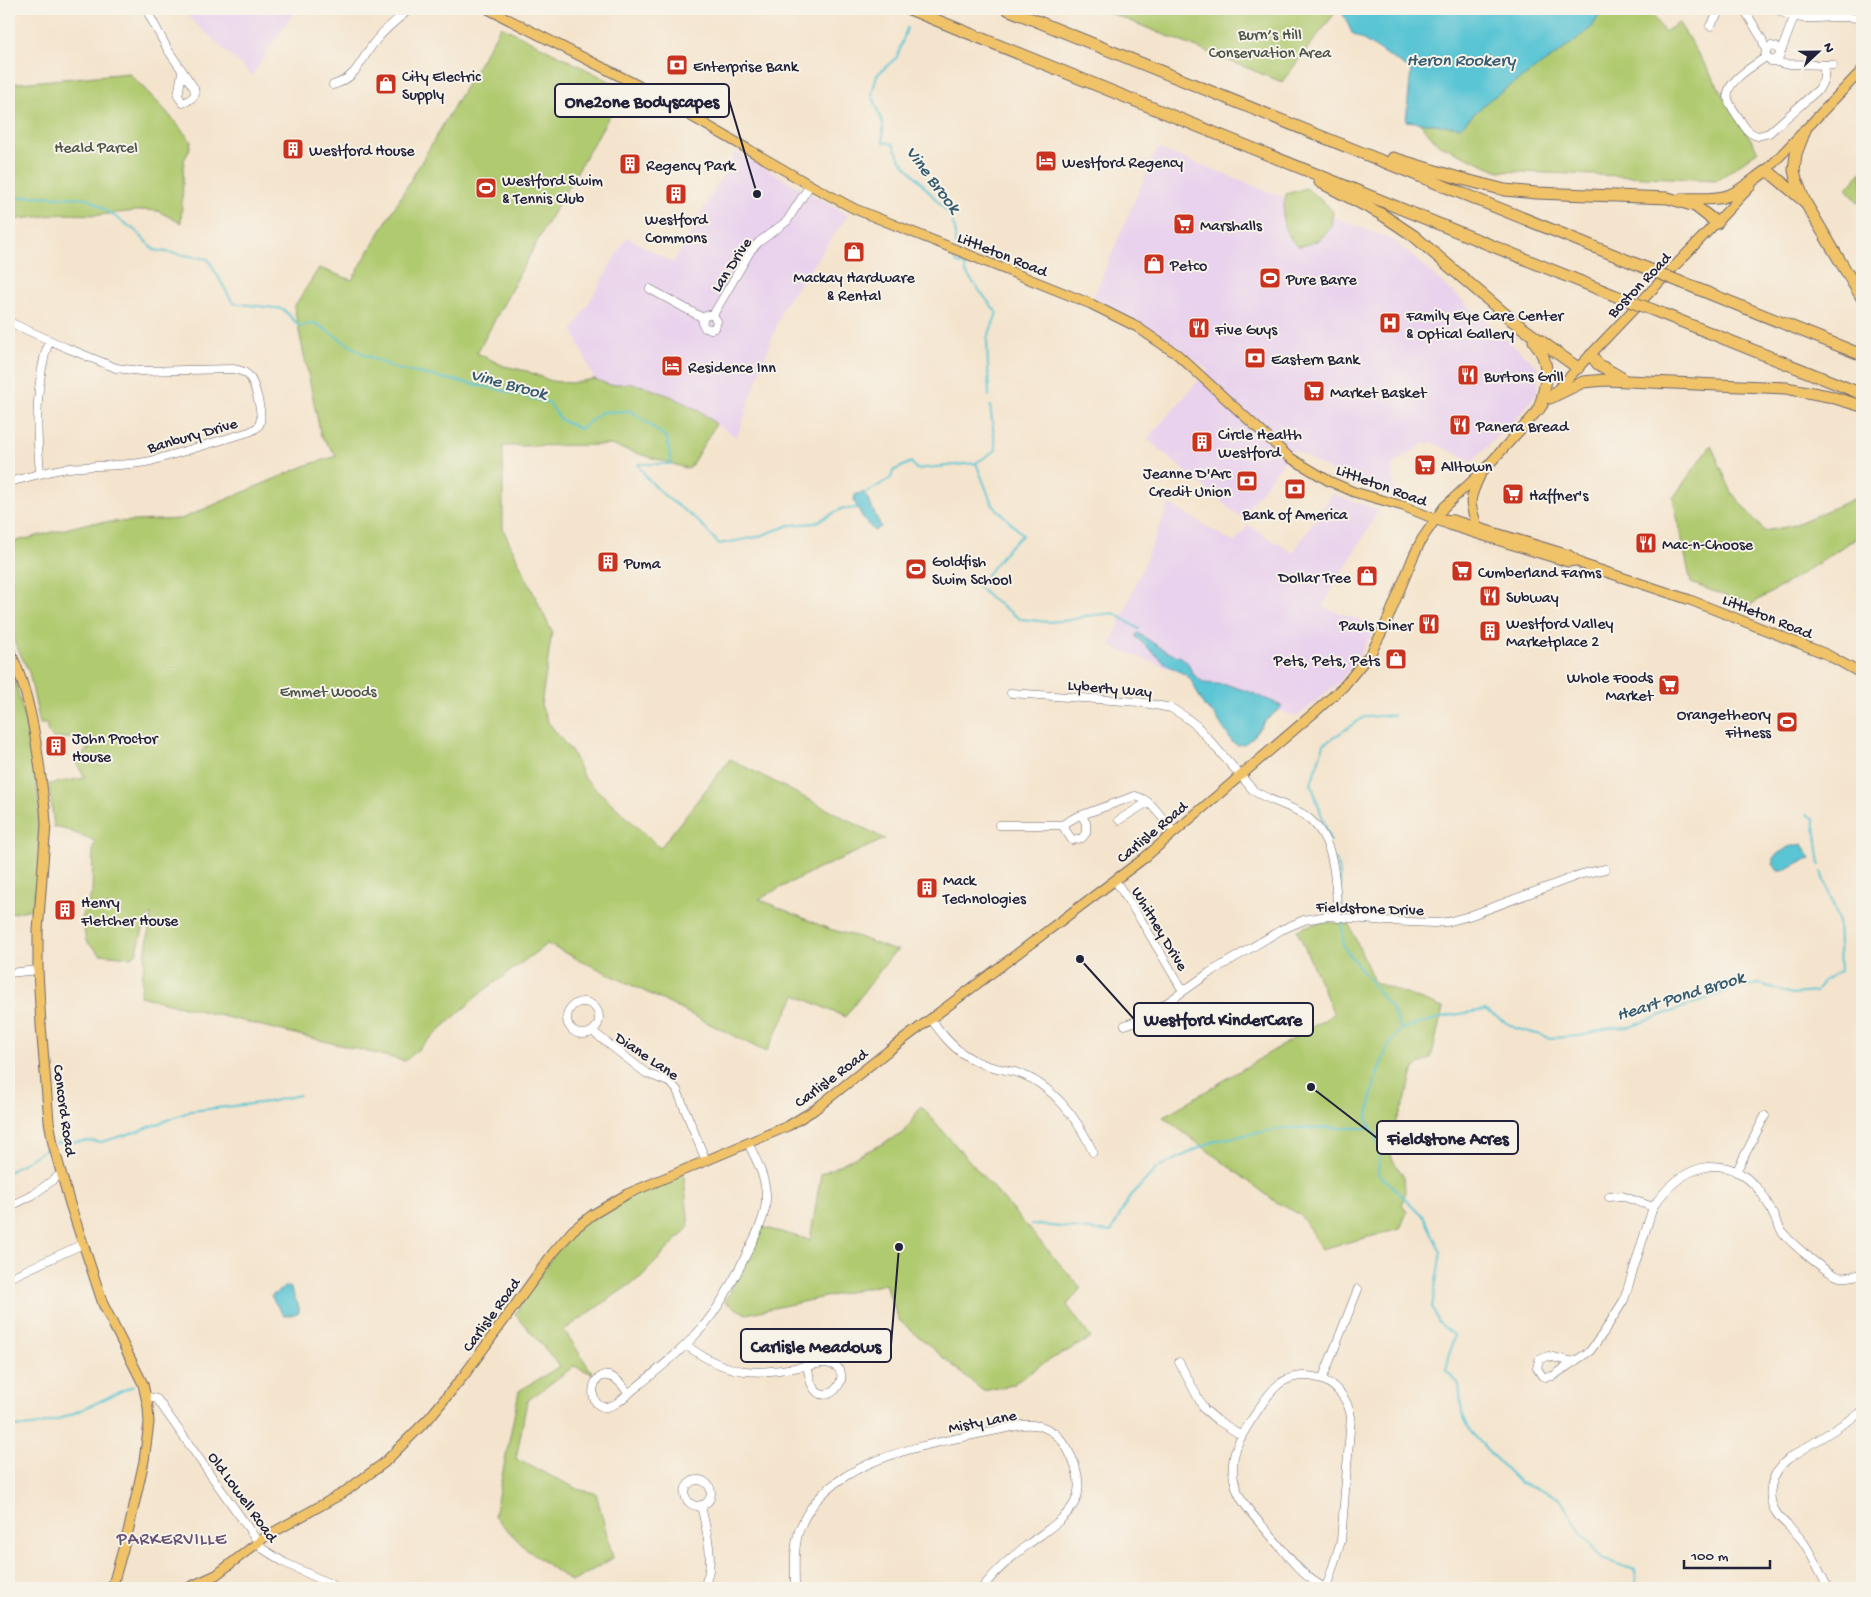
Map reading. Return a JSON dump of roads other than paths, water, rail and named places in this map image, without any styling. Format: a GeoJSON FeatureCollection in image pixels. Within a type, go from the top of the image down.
{"type":"FeatureCollection","features":[{"type":"Feature","properties":{"kind":"highway"},"geometry":{"type":"LineString","coordinates":[[909,9],[1862,394]]}},
{"type":"Feature","properties":{"kind":"highway"},"geometry":{"type":"LineString","coordinates":[[1007,9],[1862,355]]}},
{"type":"Feature","properties":{"kind":"highway"},"geometry":{"type":"LineString","coordinates":[[1805,130],[1796,154],[1794,170],[1805,202],[1862,298]]}},
{"type":"Feature","properties":{"kind":"highway"},"geometry":{"type":"LineString","coordinates":[[1334,141],[1504,190],[1704,199],[1729,195],[1767,170],[1805,202]]}},
{"type":"Feature","properties":{"kind":"highway"},"geometry":{"type":"LineString","coordinates":[[1279,159],[1399,226],[1432,250],[1521,327],[1578,368]]}},
{"type":"Feature","properties":{"kind":"highway"},"geometry":{"type":"LineString","coordinates":[[1672,199],[1695,206],[1717,223]]}},
{"type":"Feature","properties":{"kind":"highway"},"geometry":{"type":"LineString","coordinates":[[1521,327],[1536,343],[1546,363],[1548,372],[1539,409]]}},
{"type":"Feature","properties":{"kind":"highway"},"geometry":{"type":"LineString","coordinates":[[1591,355],[1605,370],[1628,381]]}},
{"type":"Feature","properties":{"kind":"highway"},"geometry":{"type":"LineString","coordinates":[[1550,398],[1583,382],[1605,380],[1794,389],[1862,406]]}},
{"type":"Feature","properties":{"kind":"main road","name":"Littleton Road"},"geometry":{"type":"LineString","coordinates":[[488,9],[639,86],[810,185],[876,218],[1091,304],[1137,327],[1178,355],[1259,431],[1297,463],[1329,481],[1347,489],[1436,518],[1452,526],[1568,562],[1576,561]]}},
{"type":"Feature","properties":{"kind":"main road","name":"Boston Road"},"geometry":{"type":"LineString","coordinates":[[1436,518],[1444,507],[1482,472],[1539,409],[1862,70]]}},
{"type":"Feature","properties":{"kind":"main road"},"geometry":{"type":"LineString","coordinates":[[1478,528],[1470,497],[1482,472]]}},
{"type":"Feature","properties":{"kind":"main road","name":"Littleton Road"},"geometry":{"type":"LineString","coordinates":[[1436,518],[1453,520],[1569,556],[1576,561],[1690,600],[1826,654],[1862,674]]}},
{"type":"Feature","properties":{"kind":"main road","name":"Carlisle Road"},"geometry":{"type":"LineString","coordinates":[[187,1588],[216,1574],[283,1526],[359,1483],[379,1467],[413,1435],[465,1374],[553,1253],[574,1230],[604,1207],[627,1194],[748,1144],[788,1126],[814,1110],[1115,880],[1315,712],[1343,687],[1358,670],[1377,642],[1414,556],[1436,518]]}},
{"type":"Feature","properties":{"kind":"main road","name":"Concord Road"},"geometry":{"type":"LineString","coordinates":[[9,649],[20,675],[29,707],[45,809],[46,824],[38,931],[38,970],[49,1121],[60,1174],[83,1244],[105,1309],[137,1370],[146,1396],[149,1423],[144,1461],[129,1528],[112,1588]]}},
{"type":"Feature","properties":{"kind":"street"},"geometry":{"type":"LineString","coordinates":[[146,9],[182,72]]}},
{"type":"Feature","properties":{"kind":"street"},"geometry":{"type":"LineString","coordinates":[[333,85],[344,82],[351,76],[379,36],[410,9]]}},
{"type":"Feature","properties":{"kind":"street"},"geometry":{"type":"LineString","coordinates":[[1710,26],[1721,9]]}},
{"type":"Feature","properties":{"kind":"street"},"geometry":{"type":"LineString","coordinates":[[1744,9],[1770,52],[1780,63],[1828,65],[1819,90],[1769,133],[1758,136],[1748,132],[1729,102],[1727,94],[1739,76],[1770,52],[1787,35]]}},
{"type":"Feature","properties":{"kind":"street"},"geometry":{"type":"LineString","coordinates":[[1776,9],[1794,17],[1862,19]]}},
{"type":"Feature","properties":{"kind":"street"},"geometry":{"type":"LineString","coordinates":[[1780,54],[1794,17]]}},
{"type":"Feature","properties":{"kind":"street"},"geometry":{"type":"LineString","coordinates":[[1770,52],[1778,48],[1780,54],[1787,61],[1793,63]]}},
{"type":"Feature","properties":{"kind":"street","name":"Lan Drive"},"geometry":{"type":"LineString","coordinates":[[713,315],[752,250],[759,242],[787,220],[810,185]]}},
{"type":"Feature","properties":{"kind":"street","name":"Lan Drive"},"geometry":{"type":"LineString","coordinates":[[650,289],[703,318]]}},
{"type":"Feature","properties":{"kind":"street","name":"Lan Drive"},"geometry":{"type":"LineString","coordinates":[[703,318],[713,315]]}},
{"type":"Feature","properties":{"kind":"street","name":"Lan Drive"},"geometry":{"type":"LineString","coordinates":[[703,318],[702,323],[705,328],[712,329],[717,324],[713,315]]}},
{"type":"Feature","properties":{"kind":"street","name":"Banbury Drive"},"geometry":{"type":"LineString","coordinates":[[9,322],[116,368],[141,371],[241,370],[247,374],[255,388],[261,417],[260,424],[249,432],[151,461],[128,465],[81,467],[40,473],[9,482]]}},
{"type":"Feature","properties":{"kind":"street"},"geometry":{"type":"LineString","coordinates":[[40,473],[37,404],[40,375],[49,340]]}},
{"type":"Feature","properties":{"kind":"street","name":"Lyberty Way"},"geometry":{"type":"LineString","coordinates":[[1010,693],[1140,702],[1170,708],[1184,716],[1196,726],[1254,791],[1263,797],[1295,810],[1310,819],[1316,826],[1329,850],[1334,866],[1338,918]]}},
{"type":"Feature","properties":{"kind":"street"},"geometry":{"type":"LineString","coordinates":[[999,825],[1062,825],[1067,821],[1131,797],[1140,797],[1148,802],[1174,832]]}},
{"type":"Feature","properties":{"kind":"street"},"geometry":{"type":"LineString","coordinates":[[1119,820],[1148,802]]}},
{"type":"Feature","properties":{"kind":"street"},"geometry":{"type":"LineString","coordinates":[[1062,825],[1072,840],[1082,838],[1086,834],[1086,823],[1082,816]]}},
{"type":"Feature","properties":{"kind":"street","name":"Fieldstone Drive"},"geometry":{"type":"LineString","coordinates":[[1126,1025],[1154,1012],[1209,973],[1281,930],[1304,920],[1315,917],[1421,923],[1447,922],[1476,914],[1582,874],[1605,869]]}},
{"type":"Feature","properties":{"kind":"street","name":"Whitney Drive"},"geometry":{"type":"LineString","coordinates":[[1115,880],[1183,991]]}},
{"type":"Feature","properties":{"kind":"street"},"geometry":{"type":"LineString","coordinates":[[9,974],[38,970]]}},
{"type":"Feature","properties":{"kind":"street","name":"Diane Lane"},"geometry":{"type":"LineString","coordinates":[[584,1002],[589,1003],[597,1010],[599,1021],[592,1031],[579,1034],[570,1028],[567,1018],[574,1005],[584,1002]]}},
{"type":"Feature","properties":{"kind":"street"},"geometry":{"type":"LineString","coordinates":[[931,1019],[953,1046],[971,1059],[993,1068],[1023,1075],[1048,1090],[1081,1126],[1093,1152]]}},
{"type":"Feature","properties":{"kind":"street","name":"Diane Lane"},"geometry":{"type":"LineString","coordinates":[[592,1031],[646,1073],[671,1083],[677,1090],[706,1161]]}},
{"type":"Feature","properties":{"kind":"street"},"geometry":{"type":"LineString","coordinates":[[1736,1172],[1765,1116]]}},
{"type":"Feature","properties":{"kind":"street"},"geometry":{"type":"LineString","coordinates":[[628,1394],[617,1380],[608,1376],[598,1379],[592,1392],[595,1401],[599,1404],[608,1407],[617,1403],[628,1394],[686,1345],[709,1319],[729,1289],[762,1220],[766,1204],[765,1184],[756,1158],[748,1144]]}},
{"type":"Feature","properties":{"kind":"street"},"geometry":{"type":"LineString","coordinates":[[1574,1362],[1594,1347],[1624,1300],[1653,1207],[1662,1195],[1686,1173],[1703,1167],[1718,1165],[1736,1172],[1760,1191],[1783,1233],[1810,1259],[1840,1277],[1853,1277],[1862,1273]]}},
{"type":"Feature","properties":{"kind":"street"},"geometry":{"type":"LineString","coordinates":[[9,1207],[33,1196],[60,1174]]}},
{"type":"Feature","properties":{"kind":"street"},"geometry":{"type":"LineString","coordinates":[[1609,1197],[1622,1196],[1653,1207]]}},
{"type":"Feature","properties":{"kind":"street"},"geometry":{"type":"LineString","coordinates":[[9,1278],[83,1244]]}},
{"type":"Feature","properties":{"kind":"street"},"geometry":{"type":"LineString","coordinates":[[1322,1380],[1358,1289]]}},
{"type":"Feature","properties":{"kind":"street"},"geometry":{"type":"LineString","coordinates":[[686,1345],[706,1360],[730,1370],[757,1372],[824,1363],[834,1365],[841,1374],[842,1379],[838,1389],[829,1394],[815,1390],[810,1381],[807,1366]]}},
{"type":"Feature","properties":{"kind":"street"},"geometry":{"type":"LineString","coordinates":[[1179,1362],[1204,1410],[1241,1435]]}},
{"type":"Feature","properties":{"kind":"street"},"geometry":{"type":"LineString","coordinates":[[1303,1376],[1322,1380],[1335,1387],[1342,1394],[1349,1408],[1352,1422],[1340,1541],[1326,1588],[1311,1580],[1299,1569],[1240,1497],[1233,1470],[1235,1453],[1241,1435],[1269,1395],[1279,1384],[1288,1380],[1303,1376]]}},
{"type":"Feature","properties":{"kind":"street","name":"Old Lowell Road"},"geometry":{"type":"LineString","coordinates":[[146,1396],[157,1399],[259,1543],[272,1556],[339,1588]]}},
{"type":"Feature","properties":{"kind":"street"},"geometry":{"type":"LineString","coordinates":[[1828,1588],[1803,1542],[1777,1514],[1771,1495],[1772,1483],[1780,1466],[1788,1459],[1862,1412]]}},
{"type":"Feature","properties":{"kind":"street","name":"Misty Lane"},"geometry":{"type":"LineString","coordinates":[[795,1588],[796,1544],[803,1522],[821,1497],[849,1475],[889,1455],[918,1447],[1022,1425],[1036,1425],[1050,1430],[1061,1439],[1076,1470],[1078,1486],[1074,1504],[1061,1520],[1016,1553],[982,1588]]}},
{"type":"Feature","properties":{"kind":"street"},"geometry":{"type":"LineString","coordinates":[[701,1505],[710,1559],[709,1574],[705,1587]]}},
{"type":"Feature","properties":{"kind":"water","name":"Heron Rookery"},"geometry":{"type":"Polygon","coordinates":[[[1341,9],[1603,9],[1592,27],[1559,53],[1489,100],[1460,127],[1406,121],[1411,70],[1352,33],[1341,9]]]}},
{"type":"Feature","properties":{"kind":"water"},"geometry":{"type":"Polygon","coordinates":[[[863,492],[881,527],[874,531],[863,518],[854,501],[855,495],[863,492]]]}},
{"type":"Feature","properties":{"kind":"water"},"geometry":{"type":"Polygon","coordinates":[[[1138,633],[1167,652],[1181,657],[1187,662],[1193,674],[1204,683],[1228,685],[1250,692],[1282,707],[1265,721],[1251,739],[1244,744],[1237,745],[1232,742],[1215,715],[1204,706],[1191,680],[1186,675],[1167,665],[1135,636],[1138,633]]]}},
{"type":"Feature","properties":{"kind":"water"},"geometry":{"type":"Polygon","coordinates":[[[1802,844],[1811,859],[1800,862],[1783,871],[1778,871],[1773,864],[1773,858],[1788,847],[1802,844]]]}},
{"type":"Feature","properties":{"kind":"water"},"geometry":{"type":"Polygon","coordinates":[[[287,1286],[290,1287],[299,1307],[299,1312],[292,1315],[283,1315],[271,1296],[287,1286]]]}},
{"type":"Feature","properties":{"kind":"waterway","name":"Vine Brook"},"geometry":{"type":"LineString","coordinates":[[907,28],[897,57],[877,75],[872,94],[883,124],[883,142],[893,144],[900,159],[949,214],[955,229],[955,245]]}},
{"type":"Feature","properties":{"kind":"waterway","name":"Vine Brook"},"geometry":{"type":"LineString","coordinates":[[9,200],[29,196],[88,198],[136,231],[154,250],[208,259],[233,303],[283,309],[299,326],[315,323],[365,355],[397,369],[497,389],[549,403],[561,420],[580,429],[602,412],[631,411],[667,438],[671,464],[638,464],[647,478],[666,497],[697,520],[719,544],[757,537],[790,525],[815,523],[843,508],[856,508],[857,505]]}},
{"type":"Feature","properties":{"kind":"waterway","name":"Vine Brook"},"geometry":{"type":"LineString","coordinates":[[956,256],[956,263],[965,265],[965,272],[997,313],[987,339],[989,396]]}},
{"type":"Feature","properties":{"kind":"waterway","name":"Vine Brook"},"geometry":{"type":"LineString","coordinates":[[864,494],[891,478],[893,471],[911,462],[916,469],[976,463],[996,450],[990,406]]}},
{"type":"Feature","properties":{"kind":"waterway"},"geometry":{"type":"LineString","coordinates":[[976,463],[992,504],[1023,535],[1008,548],[978,586],[990,598],[1020,619],[1048,622],[1114,613],[1139,629]]}},
{"type":"Feature","properties":{"kind":"waterway"},"geometry":{"type":"LineString","coordinates":[[1330,841],[1311,783],[1324,744],[1364,717],[1394,715]]}},
{"type":"Feature","properties":{"kind":"waterway","name":"Heart Pond Brook"},"geometry":{"type":"LineString","coordinates":[[1806,814],[1814,819],[1820,865]]}},
{"type":"Feature","properties":{"kind":"waterway"},"geometry":{"type":"LineString","coordinates":[[1336,860],[1340,875],[1342,914]]}},
{"type":"Feature","properties":{"kind":"waterway","name":"Heart Pond Brook"},"geometry":{"type":"LineString","coordinates":[[1637,1588],[1635,1570],[1602,1559],[1581,1532],[1559,1497],[1520,1483],[1470,1431],[1462,1413],[1459,1384],[1446,1371],[1454,1335],[1439,1323],[1432,1307],[1441,1252],[1424,1217],[1378,1173],[1380,1152],[1376,1136],[1367,1120],[1375,1080],[1388,1046],[1401,1029],[1447,1016],[1485,1010],[1515,1028],[1551,1038],[1580,1036],[1608,1028],[1630,1027],[1738,987],[1760,984],[1792,994],[1816,992],[1823,981],[1840,971],[1838,919],[1822,872]]}},
{"type":"Feature","properties":{"kind":"waterway"},"geometry":{"type":"LineString","coordinates":[[1342,919],[1343,946],[1391,1008],[1401,1028]]}},
{"type":"Feature","properties":{"kind":"waterway"},"geometry":{"type":"LineString","coordinates":[[56,1143],[101,1142],[139,1131],[191,1111],[268,1102],[299,1095]]}},
{"type":"Feature","properties":{"kind":"waterway"},"geometry":{"type":"LineString","coordinates":[[1031,1224],[1111,1232],[1129,1198],[1157,1168],[1214,1141],[1283,1128],[1371,1128]]}},
{"type":"Feature","properties":{"kind":"waterway"},"geometry":{"type":"LineString","coordinates":[[9,1172],[49,1147]]}},
{"type":"Feature","properties":{"kind":"waterway"},"geometry":{"type":"LineString","coordinates":[[9,1426],[32,1426],[58,1419],[133,1386]]}},
{"type":"Feature","properties":{"kind":"place","name":"Enterprise Bank"},"geometry":{"type":"Point","coordinates":[677,65]}},
{"type":"Feature","properties":{"kind":"place","name":"City Electric Supply"},"geometry":{"type":"Point","coordinates":[386,84]}},
{"type":"Feature","properties":{"kind":"place","name":"Westford House"},"geometry":{"type":"Point","coordinates":[293,149]}},
{"type":"Feature","properties":{"kind":"place","name":"Westford Regency"},"geometry":{"type":"Point","coordinates":[1046,161]}},
{"type":"Feature","properties":{"kind":"place","name":"Regency Park"},"geometry":{"type":"Point","coordinates":[630,164]}},
{"type":"Feature","properties":{"kind":"place","name":"Westford Swim & Tennis Club"},"geometry":{"type":"Point","coordinates":[486,188]}},
{"type":"Feature","properties":{"kind":"place","name":"Westford Commons"},"geometry":{"type":"Point","coordinates":[676,194]}},
{"type":"Feature","properties":{"kind":"place","name":"One2one Bodyscapes"},"geometry":{"type":"Point","coordinates":[757,194]}},
{"type":"Feature","properties":{"kind":"place","name":"Marshalls"},"geometry":{"type":"Point","coordinates":[1184,224]}},
{"type":"Feature","properties":{"kind":"place","name":"Mackay Hardware & Rental"},"geometry":{"type":"Point","coordinates":[854,252]}},
{"type":"Feature","properties":{"kind":"place","name":"Petco"},"geometry":{"type":"Point","coordinates":[1154,264]}},
{"type":"Feature","properties":{"kind":"place","name":"Pure Barre"},"geometry":{"type":"Point","coordinates":[1270,278]}},
{"type":"Feature","properties":{"kind":"place","name":"Family Eye Care Center & Optical Gallery"},"geometry":{"type":"Point","coordinates":[1390,323]}},
{"type":"Feature","properties":{"kind":"place","name":"Five Guys"},"geometry":{"type":"Point","coordinates":[1199,328]}},
{"type":"Feature","properties":{"kind":"place","name":"Eastern Bank"},"geometry":{"type":"Point","coordinates":[1255,358]}},
{"type":"Feature","properties":{"kind":"place","name":"Residence Inn"},"geometry":{"type":"Point","coordinates":[672,366]}},
{"type":"Feature","properties":{"kind":"place","name":"Burtons Grill"},"geometry":{"type":"Point","coordinates":[1468,375]}},
{"type":"Feature","properties":{"kind":"place","name":"Market Basket"},"geometry":{"type":"Point","coordinates":[1314,391]}},
{"type":"Feature","properties":{"kind":"place","name":"Panera Bread"},"geometry":{"type":"Point","coordinates":[1460,425]}},
{"type":"Feature","properties":{"kind":"place","name":"Circle Health Westford"},"geometry":{"type":"Point","coordinates":[1202,442]}},
{"type":"Feature","properties":{"kind":"place","name":"Alltown"},"geometry":{"type":"Point","coordinates":[1425,465]}},
{"type":"Feature","properties":{"kind":"place","name":"Jeanne D'Arc Credit Union"},"geometry":{"type":"Point","coordinates":[1247,481]}},
{"type":"Feature","properties":{"kind":"place","name":"Bank of America"},"geometry":{"type":"Point","coordinates":[1295,489]}},
{"type":"Feature","properties":{"kind":"place","name":"Haffner's"},"geometry":{"type":"Point","coordinates":[1513,494]}},
{"type":"Feature","properties":{"kind":"place","name":"Mac-n-Choose"},"geometry":{"type":"Point","coordinates":[1646,543]}},
{"type":"Feature","properties":{"kind":"place","name":"Puma"},"geometry":{"type":"Point","coordinates":[608,562]}},
{"type":"Feature","properties":{"kind":"place","name":"Goldfish Swim School"},"geometry":{"type":"Point","coordinates":[916,569]}},
{"type":"Feature","properties":{"kind":"place","name":"Cumberland Farms"},"geometry":{"type":"Point","coordinates":[1462,571]}},
{"type":"Feature","properties":{"kind":"place","name":"Dollar Tree"},"geometry":{"type":"Point","coordinates":[1367,576]}},
{"type":"Feature","properties":{"kind":"place","name":"Subway"},"geometry":{"type":"Point","coordinates":[1490,596]}},
{"type":"Feature","properties":{"kind":"place","name":"Pauls Diner"},"geometry":{"type":"Point","coordinates":[1429,624]}},
{"type":"Feature","properties":{"kind":"place","name":"Westford Valley Marketplace 2"},"geometry":{"type":"Point","coordinates":[1490,631]}},
{"type":"Feature","properties":{"kind":"place","name":"Pets, Pets, Pets"},"geometry":{"type":"Point","coordinates":[1396,659]}},
{"type":"Feature","properties":{"kind":"place","name":"Whole Foods Market"},"geometry":{"type":"Point","coordinates":[1669,685]}},
{"type":"Feature","properties":{"kind":"place","name":"Orangetheory Fitness"},"geometry":{"type":"Point","coordinates":[1787,722]}},
{"type":"Feature","properties":{"kind":"place","name":"John Proctor House"},"geometry":{"type":"Point","coordinates":[56,746]}},
{"type":"Feature","properties":{"kind":"place","name":"Mack Technologies"},"geometry":{"type":"Point","coordinates":[927,888]}},
{"type":"Feature","properties":{"kind":"place","name":"Henry Fletcher House"},"geometry":{"type":"Point","coordinates":[65,910]}},
{"type":"Feature","properties":{"kind":"place","name":"Westford KinderCare"},"geometry":{"type":"Point","coordinates":[1080,959]}},
{"type":"Feature","properties":{"kind":"place","name":"Fieldstone Acres"},"geometry":{"type":"Point","coordinates":[1311,1087]}},
{"type":"Feature","properties":{"kind":"place","name":"Carlisle Meadows"},"geometry":{"type":"Point","coordinates":[899,1247]}},
{"type":"Feature","properties":{"kind":"district","name":"PARKERVILLE"},"geometry":{"type":"Point","coordinates":[172,1538]}},
{"type":"Feature","properties":{"kind":"park label","name":"Burn’s Hill Conservation Area"},"geometry":{"type":"Point","coordinates":[1270,42]}},
{"type":"Feature","properties":{"kind":"park label","name":"Heald Parcel"},"geometry":{"type":"Point","coordinates":[96,146]}},
{"type":"Feature","properties":{"kind":"park label","name":"Emmet Woods"},"geometry":{"type":"Point","coordinates":[328,690]}}]}
